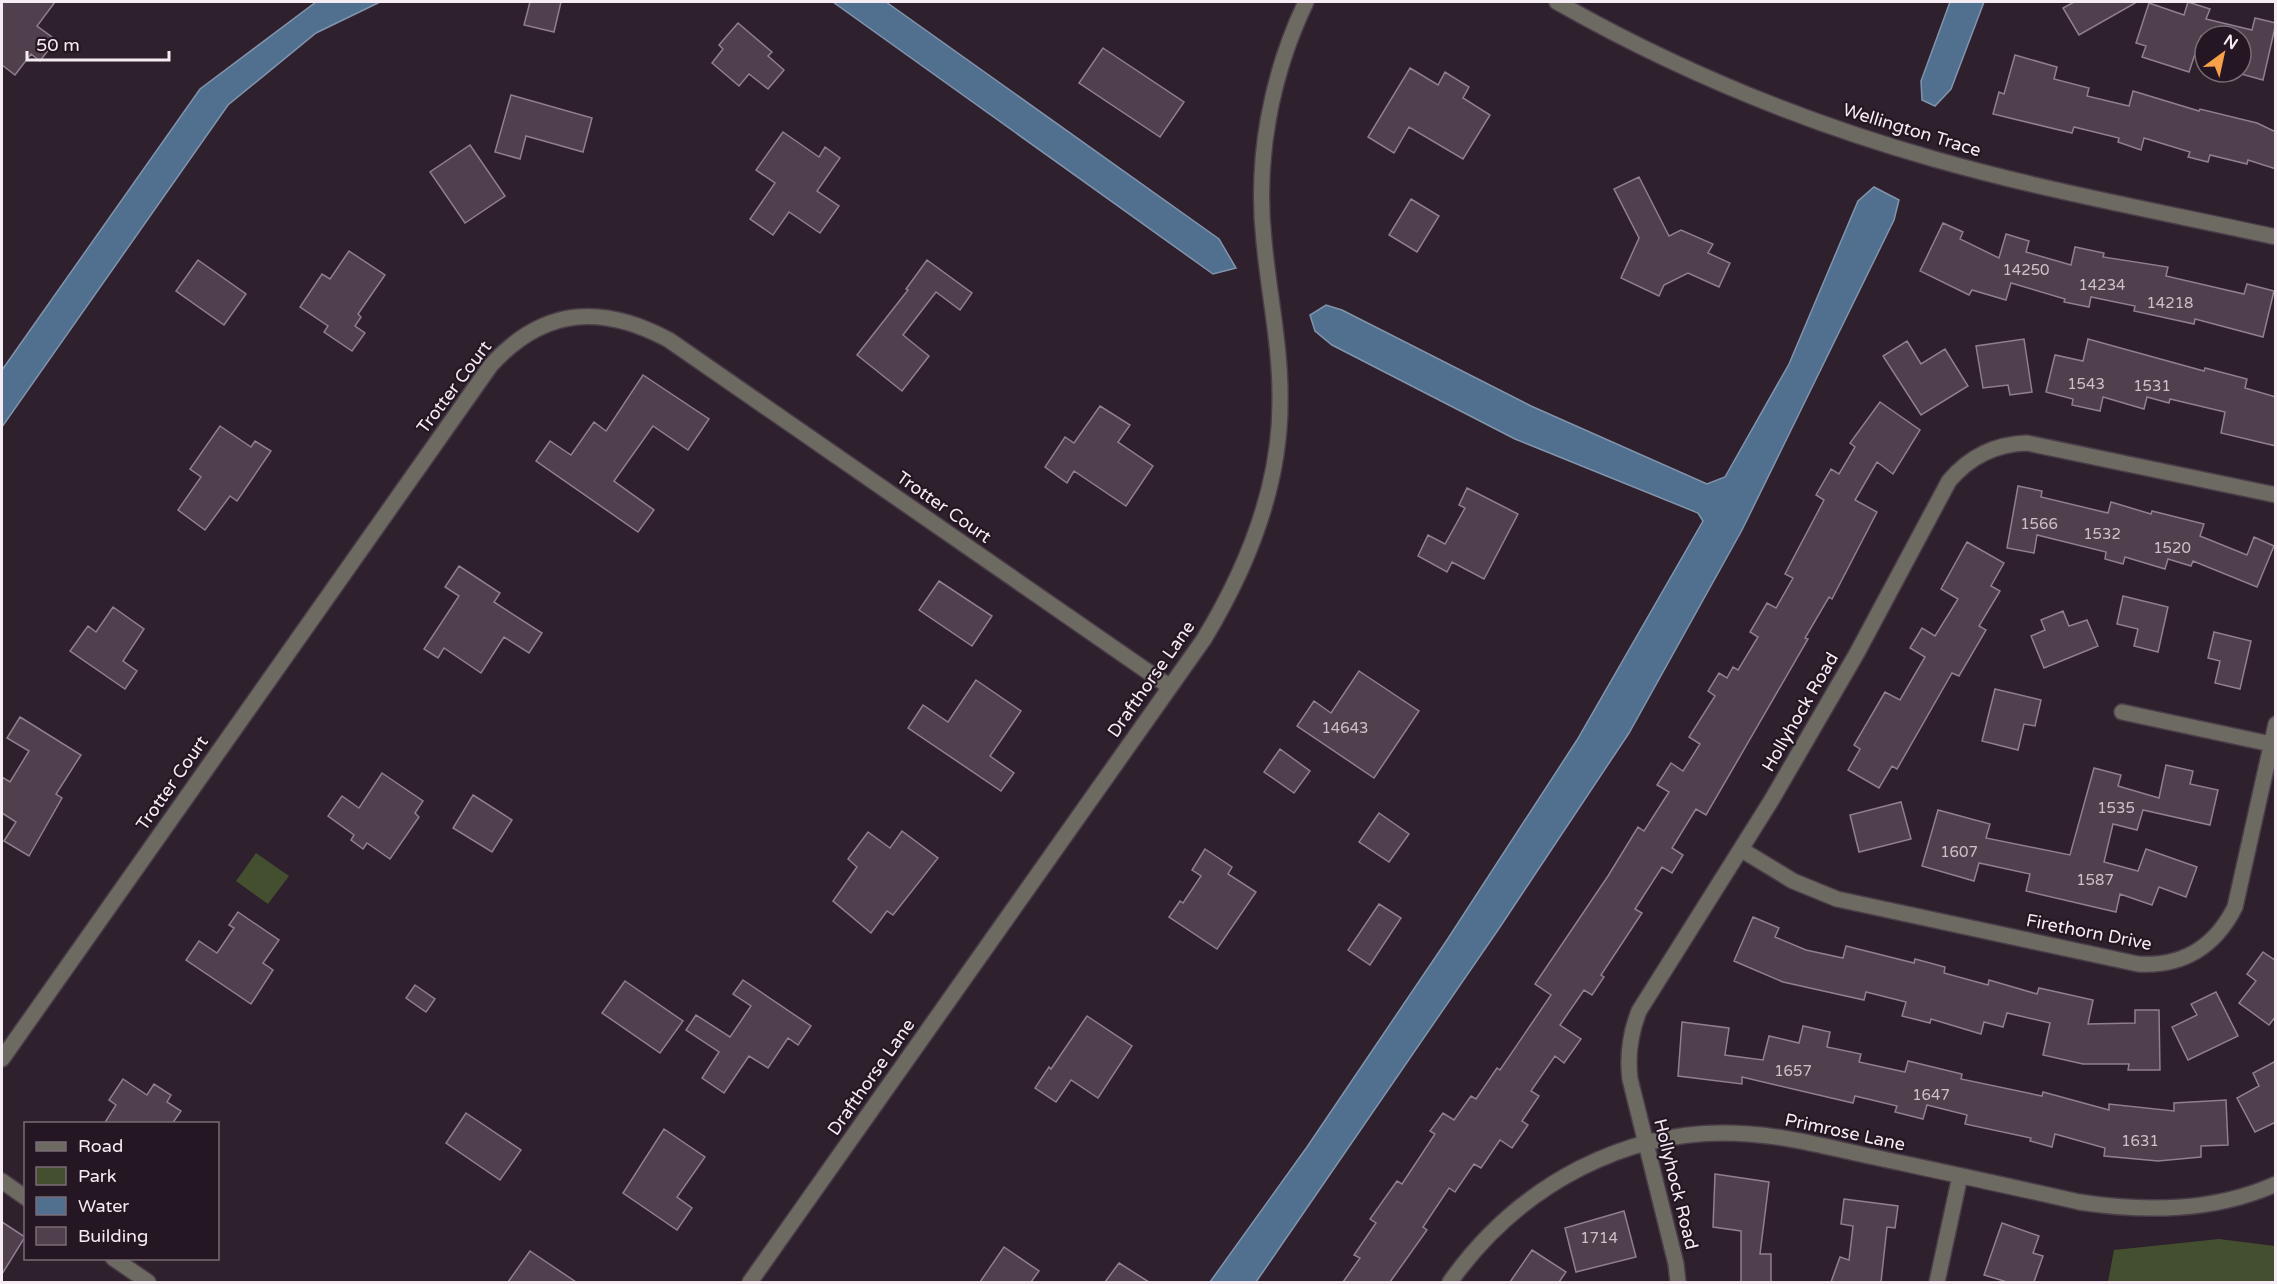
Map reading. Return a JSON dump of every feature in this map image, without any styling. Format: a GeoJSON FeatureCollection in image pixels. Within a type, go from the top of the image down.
{"type":"FeatureCollection","features":[{"type":"Feature","properties":{"kind":"street","name":"Drafthorse Lane"},"geometry":{"type":"LineString","coordinates":[[750,1282],[1204,639],[1237,580],[1256,533],[1270,484],[1280,406],[1280,355],[1263,238],[1263,154],[1279,71],[1306,2]]}},
{"type":"Feature","properties":{"kind":"street","name":"Wellington Trace"},"geometry":{"type":"LineString","coordinates":[[1557,2],[1665,58],[1746,94],[1849,133],[2012,180],[2276,237]]}},
{"type":"Feature","properties":{"kind":"street","name":"Trotter Court"},"geometry":{"type":"LineString","coordinates":[[2,1059],[491,365],[513,344],[553,322],[582,316],[613,318],[642,325],[669,340],[1170,687]]}},
{"type":"Feature","properties":{"kind":"street","name":"Hollyhock Road"},"geometry":{"type":"LineString","coordinates":[[1678,1282],[1676,1264],[1629,1065],[1634,1024],[1742,850],[1857,653],[1949,481],[1970,460],[1998,446],[2027,443],[2276,495]]}},
{"type":"Feature","properties":{"kind":"street"},"geometry":{"type":"LineString","coordinates":[[2122,712],[2271,744]]}},
{"type":"Feature","properties":{"kind":"street","name":"Firethorn Drive"},"geometry":{"type":"LineString","coordinates":[[1742,850],[1793,881],[1837,899],[2138,964],[2168,963],[2196,952],[2208,944],[2224,927],[2235,907],[2276,724]]}},
{"type":"Feature","properties":{"kind":"street","name":"Primrose Lane"},"geometry":{"type":"LineString","coordinates":[[1450,1282],[1477,1246],[1530,1198],[1585,1165],[1646,1143],[1677,1137],[1748,1134],[1777,1137],[2079,1202],[2122,1208],[2180,1208],[2223,1201],[2276,1184]]}},
{"type":"Feature","properties":{"kind":"street"},"geometry":{"type":"LineString","coordinates":[[1937,1282],[1960,1176]]}},
{"type":"Feature","properties":{"kind":"street"},"geometry":{"type":"LineString","coordinates":[[2,1181],[24,1197]]}},
{"type":"Feature","properties":{"kind":"street"},"geometry":{"type":"LineString","coordinates":[[116,1260],[148,1282]]}},
{"type":"Feature","properties":{"kind":"green space"},"geometry":{"type":"Polygon","coordinates":[[[256,853],[289,876],[268,904],[236,881],[256,853]]]}},
{"type":"Feature","properties":{"kind":"green space"},"geometry":{"type":"Polygon","coordinates":[[[2219,1239],[2275,1246],[2275,1282],[2108,1282],[2114,1250],[2219,1239]]]}},
{"type":"Feature","properties":{"kind":"water"},"geometry":{"type":"Polygon","coordinates":[[[316,2],[380,2],[316,33],[228,105],[2,427],[2,370],[200,89],[316,2]]]}},
{"type":"Feature","properties":{"kind":"water"},"geometry":{"type":"Polygon","coordinates":[[[833,2],[886,2],[1219,239],[1236,268],[1213,274],[833,2]]]}},
{"type":"Feature","properties":{"kind":"water"},"geometry":{"type":"Polygon","coordinates":[[[1950,2],[1984,2],[1951,89],[1935,106],[1922,100],[1921,81],[1950,2]]]}},
{"type":"Feature","properties":{"kind":"water"},"geometry":{"type":"Polygon","coordinates":[[[1874,187],[1899,200],[1894,220],[1742,530],[1629,733],[1500,927],[1256,1282],[1210,1282],[1307,1147],[1447,940],[1577,740],[1703,521],[1698,513],[1515,439],[1332,345],[1315,331],[1310,315],[1326,305],[1342,310],[1531,406],[1707,484],[1725,477],[1789,364],[1858,201],[1874,187]]]}},
{"type":"Feature","properties":{"kind":"building"},"geometry":{"type":"Polygon","coordinates":[[[2,2],[55,2],[37,26],[56,40],[40,61],[31,54],[15,75],[2,65],[2,2]]]}},
{"type":"Feature","properties":{"kind":"building"},"geometry":{"type":"Polygon","coordinates":[[[530,2],[561,2],[554,32],[524,25],[530,2]]]}},
{"type":"Feature","properties":{"kind":"building"},"geometry":{"type":"Polygon","coordinates":[[[2074,2],[2137,2],[2079,35],[2063,8],[2074,2]]]}},
{"type":"Feature","properties":{"kind":"building"},"geometry":{"type":"Polygon","coordinates":[[[2188,2],[2210,9],[2206,19],[2227,24],[2193,24],[2193,60],[2189,72],[2142,57],[2146,46],[2136,43],[2149,3],[2184,15],[2188,2]]]}},
{"type":"Feature","properties":{"kind":"building"},"geometry":{"type":"Polygon","coordinates":[[[2255,18],[2276,23],[2263,80],[2253,77],[2255,18]]]}},
{"type":"Feature","properties":{"kind":"building"},"geometry":{"type":"Polygon","coordinates":[[[738,23],[772,52],[768,56],[784,70],[768,89],[749,74],[739,86],[712,63],[723,49],[719,45],[738,23]]]}},
{"type":"Feature","properties":{"kind":"building"},"geometry":{"type":"Polygon","coordinates":[[[1103,48],[1184,102],[1160,137],[1079,83],[1103,48]]]}},
{"type":"Feature","properties":{"kind":"building"},"geometry":{"type":"Polygon","coordinates":[[[2015,55],[2057,67],[2054,79],[2089,88],[2087,96],[2129,106],[2133,91],[2199,111],[2200,109],[2257,123],[2276,132],[2276,169],[2248,160],[2247,164],[2210,155],[2208,162],[2188,157],[2190,152],[2144,138],[2141,150],[2118,142],[2119,138],[2074,127],[2072,133],[1993,114],[1999,92],[2004,94],[2015,55]]]}},
{"type":"Feature","properties":{"kind":"building"},"geometry":{"type":"Polygon","coordinates":[[[1410,68],[1438,85],[1445,72],[1469,87],[1463,98],[1490,115],[1463,159],[1409,127],[1394,153],[1368,137],[1410,68]]]}},
{"type":"Feature","properties":{"kind":"building"},"geometry":{"type":"Polygon","coordinates":[[[511,95],[592,118],[583,152],[526,136],[520,159],[495,152],[511,95]]]}},
{"type":"Feature","properties":{"kind":"building"},"geometry":{"type":"Polygon","coordinates":[[[783,132],[819,157],[825,147],[840,158],[817,191],[839,206],[820,233],[789,212],[773,235],[750,219],[775,183],[756,170],[783,132]]]}},
{"type":"Feature","properties":{"kind":"building"},"geometry":{"type":"Polygon","coordinates":[[[470,145],[505,196],[465,223],[430,172],[470,145]]]}},
{"type":"Feature","properties":{"kind":"building"},"geometry":{"type":"Polygon","coordinates":[[[1639,177],[1669,236],[1681,230],[1713,244],[1708,253],[1730,263],[1719,287],[1688,273],[1664,285],[1659,296],[1621,278],[1639,238],[1614,189],[1639,177]]]}},
{"type":"Feature","properties":{"kind":"building"},"geometry":{"type":"Polygon","coordinates":[[[1411,199],[1439,216],[1417,252],[1389,235],[1411,199]]]}},
{"type":"Feature","properties":{"kind":"building"},"geometry":{"type":"Polygon","coordinates":[[[1943,223],[1963,232],[1960,239],[1999,258],[2006,234],[2029,241],[2026,252],[2071,265],[2075,247],[2104,253],[2103,257],[2168,267],[2166,276],[2244,294],[2247,284],[2274,291],[2263,337],[2195,319],[2194,324],[2134,311],[2135,306],[2091,297],[2089,307],[2064,302],[2065,299],[2011,283],[2006,300],[1972,290],[1969,295],[1920,271],[1943,223]]]}},
{"type":"Feature","properties":{"kind":"building"},"geometry":{"type":"Polygon","coordinates":[[[349,251],[385,275],[358,314],[361,317],[355,326],[365,333],[352,351],[324,332],[328,326],[300,307],[322,274],[330,279],[349,251]]]}},
{"type":"Feature","properties":{"kind":"building"},"geometry":{"type":"Polygon","coordinates":[[[198,260],[246,294],[224,325],[176,291],[198,260]]]}},
{"type":"Feature","properties":{"kind":"building"},"geometry":{"type":"Polygon","coordinates":[[[927,260],[972,293],[960,310],[936,292],[903,335],[929,356],[902,391],[857,355],[908,290],[906,289],[927,260]]]}},
{"type":"Feature","properties":{"kind":"building"},"geometry":{"type":"Polygon","coordinates":[[[2024,339],[2032,392],[2010,395],[2008,385],[1983,388],[1976,346],[2024,339]]]}},
{"type":"Feature","properties":{"kind":"building"},"geometry":{"type":"Polygon","coordinates":[[[2088,339],[2204,371],[2205,368],[2247,379],[2245,388],[2276,397],[2276,446],[2221,433],[2225,412],[2170,399],[2169,403],[2147,397],[2144,409],[2103,397],[2100,411],[2072,405],[2073,399],[2046,392],[2055,355],[2083,361],[2088,339]]]}},
{"type":"Feature","properties":{"kind":"building"},"geometry":{"type":"Polygon","coordinates":[[[1907,341],[1921,364],[1945,349],[1968,386],[1921,415],[1883,356],[1907,341]]]}},
{"type":"Feature","properties":{"kind":"building"},"geometry":{"type":"Polygon","coordinates":[[[643,375],[709,419],[688,450],[653,426],[614,481],[654,510],[638,532],[536,461],[550,441],[571,455],[594,422],[606,431],[643,375]]]}},
{"type":"Feature","properties":{"kind":"building"},"geometry":{"type":"Polygon","coordinates":[[[1880,402],[1920,430],[1893,474],[1877,462],[1855,500],[1877,512],[1832,599],[1829,597],[1805,638],[1808,639],[1706,815],[1696,809],[1672,848],[1683,855],[1672,873],[1662,867],[1635,909],[1642,913],[1601,975],[1604,977],[1592,995],[1584,990],[1560,1025],[1581,1039],[1564,1063],[1555,1056],[1531,1091],[1539,1096],[1522,1121],[1528,1125],[1512,1148],[1500,1140],[1481,1168],[1474,1164],[1455,1192],[1449,1188],[1423,1227],[1427,1230],[1390,1282],[1343,1282],[1360,1258],[1354,1255],[1376,1223],[1370,1219],[1397,1181],[1402,1184],[1435,1134],[1430,1131],[1443,1113],[1454,1120],[1471,1096],[1476,1099],[1497,1068],[1500,1070],[1551,995],[1535,984],[1638,827],[1644,831],[1669,792],[1657,785],[1671,763],[1683,771],[1700,744],[1689,737],[1715,696],[1708,691],[1719,673],[1727,678],[1733,667],[1738,670],[1758,637],[1750,632],[1767,603],[1776,608],[1793,578],[1785,574],[1824,500],[1816,495],[1831,469],[1839,474],[1855,447],[1850,443],[1880,402]]]}},
{"type":"Feature","properties":{"kind":"building"},"geometry":{"type":"Polygon","coordinates":[[[1100,406],[1130,425],[1118,442],[1153,466],[1126,506],[1074,471],[1067,483],[1045,467],[1065,437],[1074,443],[1100,406]]]}},
{"type":"Feature","properties":{"kind":"building"},"geometry":{"type":"Polygon","coordinates":[[[220,426],[251,447],[255,441],[271,451],[237,501],[230,496],[205,530],[178,510],[201,477],[190,469],[220,426]]]}},
{"type":"Feature","properties":{"kind":"building"},"geometry":{"type":"Polygon","coordinates":[[[2018,486],[2042,491],[2041,497],[2108,513],[2111,502],[2151,514],[2152,511],[2204,524],[2200,536],[2247,555],[2254,537],[2274,546],[2257,587],[2193,561],[2191,566],[2168,559],[2165,569],[2125,557],[2123,564],[2105,559],[2106,552],[2037,535],[2034,553],[2007,548],[2018,486]]]}},
{"type":"Feature","properties":{"kind":"building"},"geometry":{"type":"Polygon","coordinates":[[[1467,488],[1518,514],[1484,579],[1452,562],[1447,572],[1418,556],[1428,535],[1445,544],[1465,508],[1459,505],[1467,488]]]}},
{"type":"Feature","properties":{"kind":"building"},"geometry":{"type":"Polygon","coordinates":[[[1967,542],[2004,563],[1991,586],[2000,591],[1979,626],[1986,630],[1959,676],[1952,673],[1897,769],[1892,766],[1879,788],[1848,770],[1860,749],[1854,745],[1885,692],[1900,700],[1925,657],[1910,648],[1922,628],[1935,636],[1958,599],[1941,589],[1967,542]]]}},
{"type":"Feature","properties":{"kind":"building"},"geometry":{"type":"Polygon","coordinates":[[[459,566],[500,593],[494,602],[542,633],[529,653],[504,637],[481,673],[444,648],[438,658],[424,649],[459,596],[445,587],[459,566]]]}},
{"type":"Feature","properties":{"kind":"building"},"geometry":{"type":"Polygon","coordinates":[[[939,581],[992,616],[972,646],[919,610],[939,581]]]}},
{"type":"Feature","properties":{"kind":"building"},"geometry":{"type":"Polygon","coordinates":[[[2123,596],[2168,607],[2158,652],[2134,646],[2138,629],[2117,624],[2123,596]]]}},
{"type":"Feature","properties":{"kind":"building"},"geometry":{"type":"Polygon","coordinates":[[[113,607],[144,629],[123,661],[137,671],[125,689],[70,651],[88,626],[96,632],[113,607]]]}},
{"type":"Feature","properties":{"kind":"building"},"geometry":{"type":"Polygon","coordinates":[[[2063,611],[2069,626],[2087,620],[2098,646],[2044,668],[2031,636],[2045,630],[2041,620],[2063,611]]]}},
{"type":"Feature","properties":{"kind":"building"},"geometry":{"type":"Polygon","coordinates":[[[2214,632],[2251,641],[2240,689],[2215,683],[2220,661],[2208,658],[2214,632]]]}},
{"type":"Feature","properties":{"kind":"building"},"geometry":{"type":"Polygon","coordinates":[[[1359,671],[1419,711],[1374,778],[1297,726],[1314,701],[1331,713],[1359,671]]]}},
{"type":"Feature","properties":{"kind":"building"},"geometry":{"type":"Polygon","coordinates":[[[976,680],[1021,711],[990,756],[1014,773],[1001,791],[908,728],[923,705],[948,722],[976,680]]]}},
{"type":"Feature","properties":{"kind":"building"},"geometry":{"type":"Polygon","coordinates":[[[1995,689],[2041,700],[2035,726],[2024,724],[2018,750],[1982,741],[1995,689]]]}},
{"type":"Feature","properties":{"kind":"building"},"geometry":{"type":"Polygon","coordinates":[[[20,717],[81,755],[56,794],[62,798],[29,856],[4,841],[16,822],[2,813],[2,777],[10,782],[29,751],[7,738],[20,717]]]}},
{"type":"Feature","properties":{"kind":"building"},"geometry":{"type":"Polygon","coordinates":[[[1280,749],[1310,771],[1294,793],[1264,772],[1280,749]]]}},
{"type":"Feature","properties":{"kind":"building"},"geometry":{"type":"Polygon","coordinates":[[[2166,765],[2193,771],[2190,784],[2218,790],[2210,825],[2143,810],[2137,830],[2113,824],[2104,862],[2138,871],[2146,849],[2197,867],[2186,897],[2159,887],[2152,905],[2120,894],[2116,912],[2026,891],[2030,874],[1979,863],[1974,881],[1922,866],[1938,810],[1990,824],[1986,838],[2070,855],[2094,768],[2121,775],[2118,786],[2159,798],[2166,765]]]}},
{"type":"Feature","properties":{"kind":"building"},"geometry":{"type":"Polygon","coordinates":[[[382,773],[423,801],[415,813],[419,817],[390,859],[367,843],[363,849],[351,840],[354,835],[328,816],[342,796],[359,808],[382,773]]]}},
{"type":"Feature","properties":{"kind":"building"},"geometry":{"type":"Polygon","coordinates":[[[473,795],[512,820],[492,852],[453,828],[473,795]]]}},
{"type":"Feature","properties":{"kind":"building"},"geometry":{"type":"Polygon","coordinates":[[[1901,802],[1911,839],[1859,852],[1850,815],[1901,802]]]}},
{"type":"Feature","properties":{"kind":"building"},"geometry":{"type":"Polygon","coordinates":[[[1379,813],[1409,834],[1389,862],[1359,842],[1379,813]]]}},
{"type":"Feature","properties":{"kind":"building"},"geometry":{"type":"Polygon","coordinates":[[[902,831],[938,858],[893,915],[887,911],[871,933],[833,901],[857,867],[848,859],[868,832],[890,848],[902,831]]]}},
{"type":"Feature","properties":{"kind":"building"},"geometry":{"type":"Polygon","coordinates":[[[1205,849],[1232,867],[1228,874],[1256,892],[1217,949],[1169,917],[1180,901],[1183,903],[1201,876],[1192,870],[1205,849]]]}},
{"type":"Feature","properties":{"kind":"building"},"geometry":{"type":"Polygon","coordinates":[[[1379,904],[1401,918],[1370,965],[1348,950],[1379,904]]]}},
{"type":"Feature","properties":{"kind":"building"},"geometry":{"type":"Polygon","coordinates":[[[238,912],[279,940],[263,963],[273,970],[251,1004],[186,960],[199,941],[217,953],[234,928],[229,925],[238,912]]]}},
{"type":"Feature","properties":{"kind":"building"},"geometry":{"type":"Polygon","coordinates":[[[1753,917],[1779,928],[1775,937],[1806,950],[1843,958],[1846,946],[1914,963],[1915,959],[1945,967],[1944,973],[1988,985],[1989,980],[2037,994],[2039,988],[2093,1000],[2088,1024],[2135,1023],[2135,1010],[2159,1010],[2160,1070],[2128,1070],[2129,1064],[2083,1064],[2043,1055],[2050,1023],[2007,1013],[2003,1027],[1984,1022],[1981,1034],[1931,1019],[1930,1023],[1902,1016],[1906,1002],[1866,992],[1864,1000],[1783,982],[1734,961],[1753,917]]]}},
{"type":"Feature","properties":{"kind":"building"},"geometry":{"type":"Polygon","coordinates":[[[2263,952],[2276,961],[2276,1016],[2269,1025],[2239,1003],[2256,981],[2247,974],[2263,952]]]}},
{"type":"Feature","properties":{"kind":"building"},"geometry":{"type":"Polygon","coordinates":[[[743,980],[811,1026],[798,1045],[788,1038],[768,1068],[749,1056],[724,1093],[702,1078],[719,1052],[686,1030],[696,1015],[730,1037],[751,1006],[733,994],[743,980]]]}},
{"type":"Feature","properties":{"kind":"building"},"geometry":{"type":"Polygon","coordinates":[[[625,981],[683,1021],[660,1053],[602,1013],[625,981]]]}},
{"type":"Feature","properties":{"kind":"building"},"geometry":{"type":"Polygon","coordinates":[[[415,985],[435,999],[426,1012],[406,998],[415,985]]]}},
{"type":"Feature","properties":{"kind":"building"},"geometry":{"type":"Polygon","coordinates":[[[2216,992],[2238,1036],[2188,1060],[2172,1027],[2197,1015],[2191,1004],[2216,992]]]}},
{"type":"Feature","properties":{"kind":"building"},"geometry":{"type":"Polygon","coordinates":[[[1087,1016],[1132,1046],[1098,1098],[1071,1080],[1056,1102],[1035,1088],[1049,1067],[1051,1069],[1087,1016]]]}},
{"type":"Feature","properties":{"kind":"building"},"geometry":{"type":"Polygon","coordinates":[[[1682,1022],[1729,1028],[1725,1055],[1763,1060],[1769,1036],[1799,1043],[1803,1026],[1830,1032],[1827,1047],[1861,1054],[1859,1062],[1905,1072],[1908,1061],[1962,1074],[1961,1079],[2042,1096],[2043,1092],[2109,1110],[2109,1104],[2174,1111],[2174,1103],[2226,1100],[2228,1145],[2201,1146],[2201,1157],[2158,1161],[2104,1156],[2105,1148],[2055,1134],[2052,1147],[2030,1141],[2031,1138],[1965,1124],[1967,1115],[1927,1105],[1923,1119],[1895,1112],[1897,1106],[1855,1096],[1853,1103],[1742,1077],[1742,1084],[1678,1076],[1682,1022]]]}},
{"type":"Feature","properties":{"kind":"building"},"geometry":{"type":"Polygon","coordinates":[[[2276,1061],[2276,1122],[2255,1132],[2237,1098],[2259,1086],[2253,1073],[2276,1061]]]}},
{"type":"Feature","properties":{"kind":"building"},"geometry":{"type":"Polygon","coordinates":[[[123,1079],[147,1095],[154,1084],[171,1095],[167,1102],[181,1111],[173,1122],[105,1122],[116,1105],[109,1100],[123,1079]]]}},
{"type":"Feature","properties":{"kind":"building"},"geometry":{"type":"Polygon","coordinates":[[[466,1113],[521,1150],[500,1180],[446,1143],[466,1113]]]}},
{"type":"Feature","properties":{"kind":"building"},"geometry":{"type":"Polygon","coordinates":[[[664,1129],[705,1157],[677,1197],[692,1208],[677,1230],[623,1193],[664,1129]]]}},
{"type":"Feature","properties":{"kind":"building"},"geometry":{"type":"Polygon","coordinates":[[[1715,1174],[1769,1182],[1760,1254],[1771,1254],[1771,1282],[1741,1282],[1741,1231],[1713,1227],[1715,1174]]]}},
{"type":"Feature","properties":{"kind":"building"},"geometry":{"type":"Polygon","coordinates":[[[1844,1199],[1898,1206],[1895,1228],[1887,1227],[1881,1282],[1831,1282],[1840,1257],[1849,1260],[1853,1226],[1841,1224],[1844,1199]]]}},
{"type":"Feature","properties":{"kind":"building"},"geometry":{"type":"Polygon","coordinates":[[[1624,1211],[1636,1257],[1576,1272],[1565,1228],[1624,1211]]]}},
{"type":"Feature","properties":{"kind":"building"},"geometry":{"type":"Polygon","coordinates":[[[2,1222],[24,1236],[24,1239],[2,1274],[2,1222]]]}},
{"type":"Feature","properties":{"kind":"building"},"geometry":{"type":"Polygon","coordinates":[[[2002,1223],[2039,1236],[2033,1253],[2043,1256],[2034,1282],[2007,1282],[1984,1275],[2002,1223]]]}},
{"type":"Feature","properties":{"kind":"building"},"geometry":{"type":"Polygon","coordinates":[[[1004,1247],[1039,1271],[1031,1282],[980,1282],[1004,1247]]]}},
{"type":"Feature","properties":{"kind":"building"},"geometry":{"type":"Polygon","coordinates":[[[1532,1250],[1566,1272],[1559,1282],[1510,1282],[1532,1250]]]}},
{"type":"Feature","properties":{"kind":"building"},"geometry":{"type":"Polygon","coordinates":[[[530,1251],[576,1282],[508,1282],[530,1251]]]}},
{"type":"Feature","properties":{"kind":"building"},"geometry":{"type":"Polygon","coordinates":[[[1119,1263],[1149,1282],[1105,1282],[1119,1263]]]}}]}
